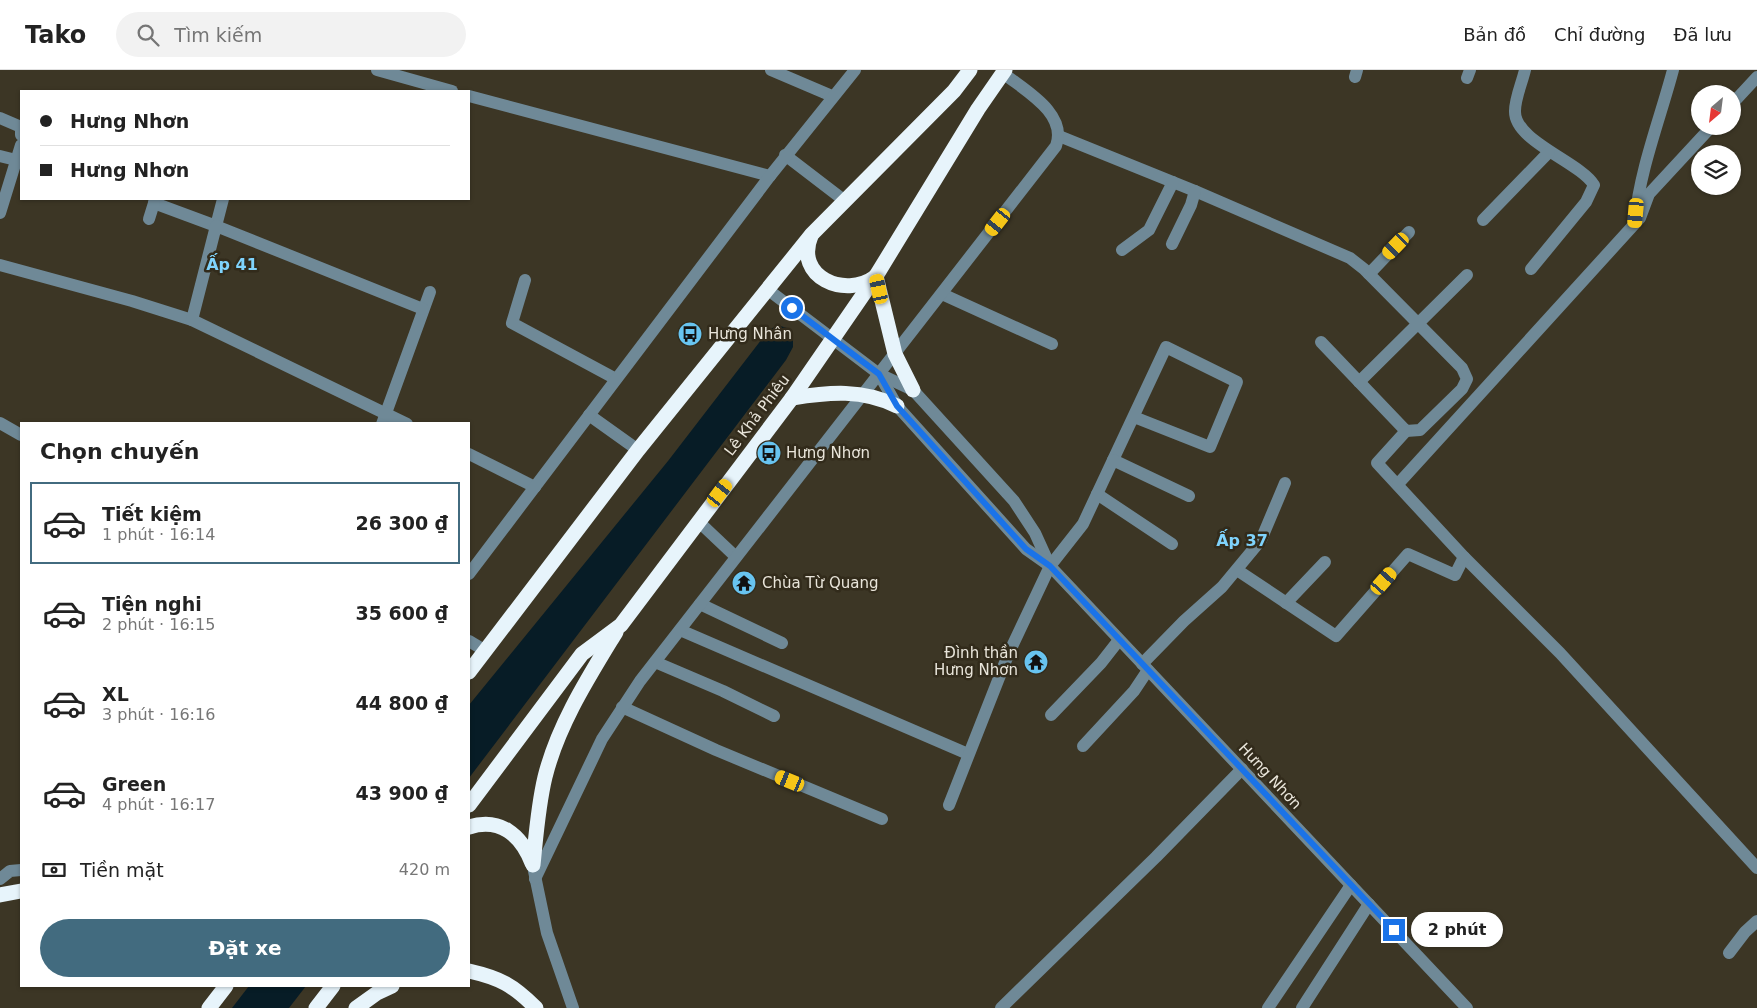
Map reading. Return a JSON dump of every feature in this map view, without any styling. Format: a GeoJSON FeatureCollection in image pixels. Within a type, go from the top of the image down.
{"type":"FeatureCollection","features":[{"type":"Feature","properties":{"kind":"highway"},"geometry":{"type":"LineString","coordinates":[[470,671],[638,450],[812,234],[954,91],[970,70]]}},
{"type":"Feature","properties":{"kind":"highway","name":"Lê Khả Phiêu"},"geometry":{"type":"LineString","coordinates":[[470,804],[582,654],[621,625],[792,398],[876,276],[978,108],[1004,71]]}},
{"type":"Feature","properties":{"kind":"highway"},"geometry":{"type":"LineString","coordinates":[[812,234],[808,257],[816,272],[828,282],[851,287],[860,285],[876,276],[895,354],[913,390]]}},
{"type":"Feature","properties":{"kind":"highway"},"geometry":{"type":"LineString","coordinates":[[792,398],[828,392],[864,394],[897,406]]}},
{"type":"Feature","properties":{"kind":"highway"},"geometry":{"type":"LineString","coordinates":[[534,872],[545,777],[559,734],[588,678],[621,625]]}},
{"type":"Feature","properties":{"kind":"highway"},"geometry":{"type":"LineString","coordinates":[[470,827],[482,823],[498,825],[513,834],[526,846],[534,872]]}},
{"type":"Feature","properties":{"kind":"highway"},"geometry":{"type":"LineString","coordinates":[[0,895],[20,891]]}},
{"type":"Feature","properties":{"kind":"highway"},"geometry":{"type":"LineString","coordinates":[[470,971],[501,980],[522,994],[536,1008]]}},
{"type":"Feature","properties":{"kind":"highway"},"geometry":{"type":"LineString","coordinates":[[208,1008],[225,987]]}},
{"type":"Feature","properties":{"kind":"highway"},"geometry":{"type":"LineString","coordinates":[[316,1008],[332,987]]}},
{"type":"Feature","properties":{"kind":"highway"},"geometry":{"type":"LineString","coordinates":[[356,1008],[377,993],[390,987]]}},
{"type":"Feature","properties":{"kind":"street"},"geometry":{"type":"LineString","coordinates":[[381,70],[449,90]]}},
{"type":"Feature","properties":{"kind":"street"},"geometry":{"type":"LineString","coordinates":[[771,70],[832,96]]}},
{"type":"Feature","properties":{"kind":"street"},"geometry":{"type":"LineString","coordinates":[[470,573],[785,155],[854,70]]}},
{"type":"Feature","properties":{"kind":"street"},"geometry":{"type":"LineString","coordinates":[[1525,70],[1514,111],[1517,124],[1549,152],[1588,176],[1594,186],[1586,202],[1531,269]]}},
{"type":"Feature","properties":{"kind":"street"},"geometry":{"type":"LineString","coordinates":[[1634,224],[1636,203],[1674,70]]}},
{"type":"Feature","properties":{"kind":"street"},"geometry":{"type":"LineString","coordinates":[[573,1008],[547,933],[534,872],[592,759],[622,707],[736,557],[1053,151],[1058,136],[1058,126],[1051,113],[1004,71]]}},
{"type":"Feature","properties":{"kind":"street"},"geometry":{"type":"LineString","coordinates":[[1741,95],[1757,78]]}},
{"type":"Feature","properties":{"kind":"street"},"geometry":{"type":"LineString","coordinates":[[470,96],[770,176]]}},
{"type":"Feature","properties":{"kind":"street"},"geometry":{"type":"LineString","coordinates":[[0,118],[20,127]]}},
{"type":"Feature","properties":{"kind":"street"},"geometry":{"type":"LineString","coordinates":[[1398,484],[1640,218],[1650,194],[1704,135]]}},
{"type":"Feature","properties":{"kind":"street"},"geometry":{"type":"LineString","coordinates":[[1058,136],[1195,191],[1350,258],[1369,274],[1462,368],[1467,379],[1462,389],[1420,430],[1406,431],[1377,463],[1398,484],[1463,559],[1560,653],[1757,868]]}},
{"type":"Feature","properties":{"kind":"street"},"geometry":{"type":"LineString","coordinates":[[0,213],[20,148]]}},
{"type":"Feature","properties":{"kind":"street"},"geometry":{"type":"LineString","coordinates":[[1483,220],[1549,152]]}},
{"type":"Feature","properties":{"kind":"street"},"geometry":{"type":"LineString","coordinates":[[785,155],[845,201]]}},
{"type":"Feature","properties":{"kind":"street"},"geometry":{"type":"LineString","coordinates":[[0,156],[16,160]]}},
{"type":"Feature","properties":{"kind":"street"},"geometry":{"type":"LineString","coordinates":[[1122,250],[1149,230],[1173,182]]}},
{"type":"Feature","properties":{"kind":"street"},"geometry":{"type":"LineString","coordinates":[[1172,244],[1191,205],[1195,191]]}},
{"type":"Feature","properties":{"kind":"street"},"geometry":{"type":"LineString","coordinates":[[192,320],[223,200]]}},
{"type":"Feature","properties":{"kind":"street"},"geometry":{"type":"LineString","coordinates":[[150,219],[155,201],[423,309]]}},
{"type":"Feature","properties":{"kind":"street"},"geometry":{"type":"LineString","coordinates":[[1369,274],[1409,232]]}},
{"type":"Feature","properties":{"kind":"street"},"geometry":{"type":"LineString","coordinates":[[0,265],[132,301],[192,320],[385,419],[398,422]]}},
{"type":"Feature","properties":{"kind":"street"},"geometry":{"type":"LineString","coordinates":[[1359,382],[1467,275]]}},
{"type":"Feature","properties":{"kind":"street"},"geometry":{"type":"LineString","coordinates":[[525,280],[512,323],[616,378]]}},
{"type":"Feature","properties":{"kind":"street","name":"Hưng Nhơn"},"geometry":{"type":"LineString","coordinates":[[767,289],[879,374],[913,390],[1014,501],[1035,533],[1050,566]]}},
{"type":"Feature","properties":{"kind":"street"},"geometry":{"type":"LineString","coordinates":[[385,419],[430,292]]}},
{"type":"Feature","properties":{"kind":"street"},"geometry":{"type":"LineString","coordinates":[[942,294],[1052,344]]}},
{"type":"Feature","properties":{"kind":"street"},"geometry":{"type":"LineString","coordinates":[[1321,342],[1406,431]]}},
{"type":"Feature","properties":{"kind":"street"},"geometry":{"type":"LineString","coordinates":[[948,805],[1008,655],[1050,566],[1083,524],[1166,347],[1237,382],[1210,448],[1134,417]]}},
{"type":"Feature","properties":{"kind":"street","name":"Hưng Nhơn"},"geometry":{"type":"LineString","coordinates":[[879,374],[897,406],[1026,549],[1050,566],[1467,1008]]}},
{"type":"Feature","properties":{"kind":"street"},"geometry":{"type":"LineString","coordinates":[[589,415],[638,450]]}},
{"type":"Feature","properties":{"kind":"street"},"geometry":{"type":"LineString","coordinates":[[0,423],[20,434]]}},
{"type":"Feature","properties":{"kind":"street"},"geometry":{"type":"LineString","coordinates":[[470,454],[535,487]]}},
{"type":"Feature","properties":{"kind":"street"},"geometry":{"type":"LineString","coordinates":[[1113,460],[1189,496]]}},
{"type":"Feature","properties":{"kind":"street"},"geometry":{"type":"LineString","coordinates":[[1083,746],[1134,691],[1145,667],[1184,621],[1222,587],[1261,540],[1285,483]]}},
{"type":"Feature","properties":{"kind":"street"},"geometry":{"type":"LineString","coordinates":[[1097,494],[1172,544]]}},
{"type":"Feature","properties":{"kind":"street"},"geometry":{"type":"LineString","coordinates":[[698,522],[736,557]]}},
{"type":"Feature","properties":{"kind":"street"},"geometry":{"type":"LineString","coordinates":[[1236,570],[1336,636],[1408,554],[1455,574],[1463,559]]}},
{"type":"Feature","properties":{"kind":"street"},"geometry":{"type":"LineString","coordinates":[[1286,603],[1325,562]]}},
{"type":"Feature","properties":{"kind":"street"},"geometry":{"type":"LineString","coordinates":[[700,604],[782,642]]}},
{"type":"Feature","properties":{"kind":"street"},"geometry":{"type":"LineString","coordinates":[[680,630],[968,754]]}},
{"type":"Feature","properties":{"kind":"street"},"geometry":{"type":"LineString","coordinates":[[1051,715],[1101,664],[1119,640]]}},
{"type":"Feature","properties":{"kind":"street"},"geometry":{"type":"LineString","coordinates":[[470,642],[484,650]]}},
{"type":"Feature","properties":{"kind":"street"},"geometry":{"type":"LineString","coordinates":[[655,662],[723,691],[774,716]]}},
{"type":"Feature","properties":{"kind":"street"},"geometry":{"type":"LineString","coordinates":[[622,707],[716,750],[882,819]]}},
{"type":"Feature","properties":{"kind":"street"},"geometry":{"type":"LineString","coordinates":[[1001,1008],[1242,770]]}},
{"type":"Feature","properties":{"kind":"street"},"geometry":{"type":"LineString","coordinates":[[1268,1008],[1352,885]]}},
{"type":"Feature","properties":{"kind":"street"},"geometry":{"type":"LineString","coordinates":[[1302,1008],[1369,904]]}},
{"type":"Feature","properties":{"kind":"street"},"geometry":{"type":"LineString","coordinates":[[1729,953],[1745,932],[1757,921]]}},
{"type":"Feature","properties":{"kind":"water"},"geometry":{"type":"Polygon","coordinates":[[[777,325],[787,328],[793,335],[793,347],[786,360],[470,777],[470,704],[668,461],[768,331],[777,325]]]}},
{"type":"Feature","properties":{"kind":"water"},"geometry":{"type":"Polygon","coordinates":[[[248,987],[305,987],[289,1008],[232,1008],[248,987]]]}},
{"type":"Feature","properties":{"kind":"place","name":"Hưng Nhân"},"geometry":{"type":"Point","coordinates":[690,334]}},
{"type":"Feature","properties":{"kind":"place","name":"Hưng Nhơn"},"geometry":{"type":"Point","coordinates":[769,453]}},
{"type":"Feature","properties":{"kind":"place","name":"Chùa Từ Quang"},"geometry":{"type":"Point","coordinates":[744,583]}},
{"type":"Feature","properties":{"kind":"place","name":"Đình thần Hưng Nhơn"},"geometry":{"type":"Point","coordinates":[1036,662]}},
{"type":"Feature","properties":{"kind":"district","name":"Ấp 41"},"geometry":{"type":"Point","coordinates":[232,264]}},
{"type":"Feature","properties":{"kind":"district","name":"Ấp 37"},"geometry":{"type":"Point","coordinates":[1242,540]}},
{"type":"Feature","properties":{"kind":"route"},"geometry":{"type":"LineString","coordinates":[[792,308],[879,374],[897,406],[1026,549],[1050,566],[1394,930]]}}]}
